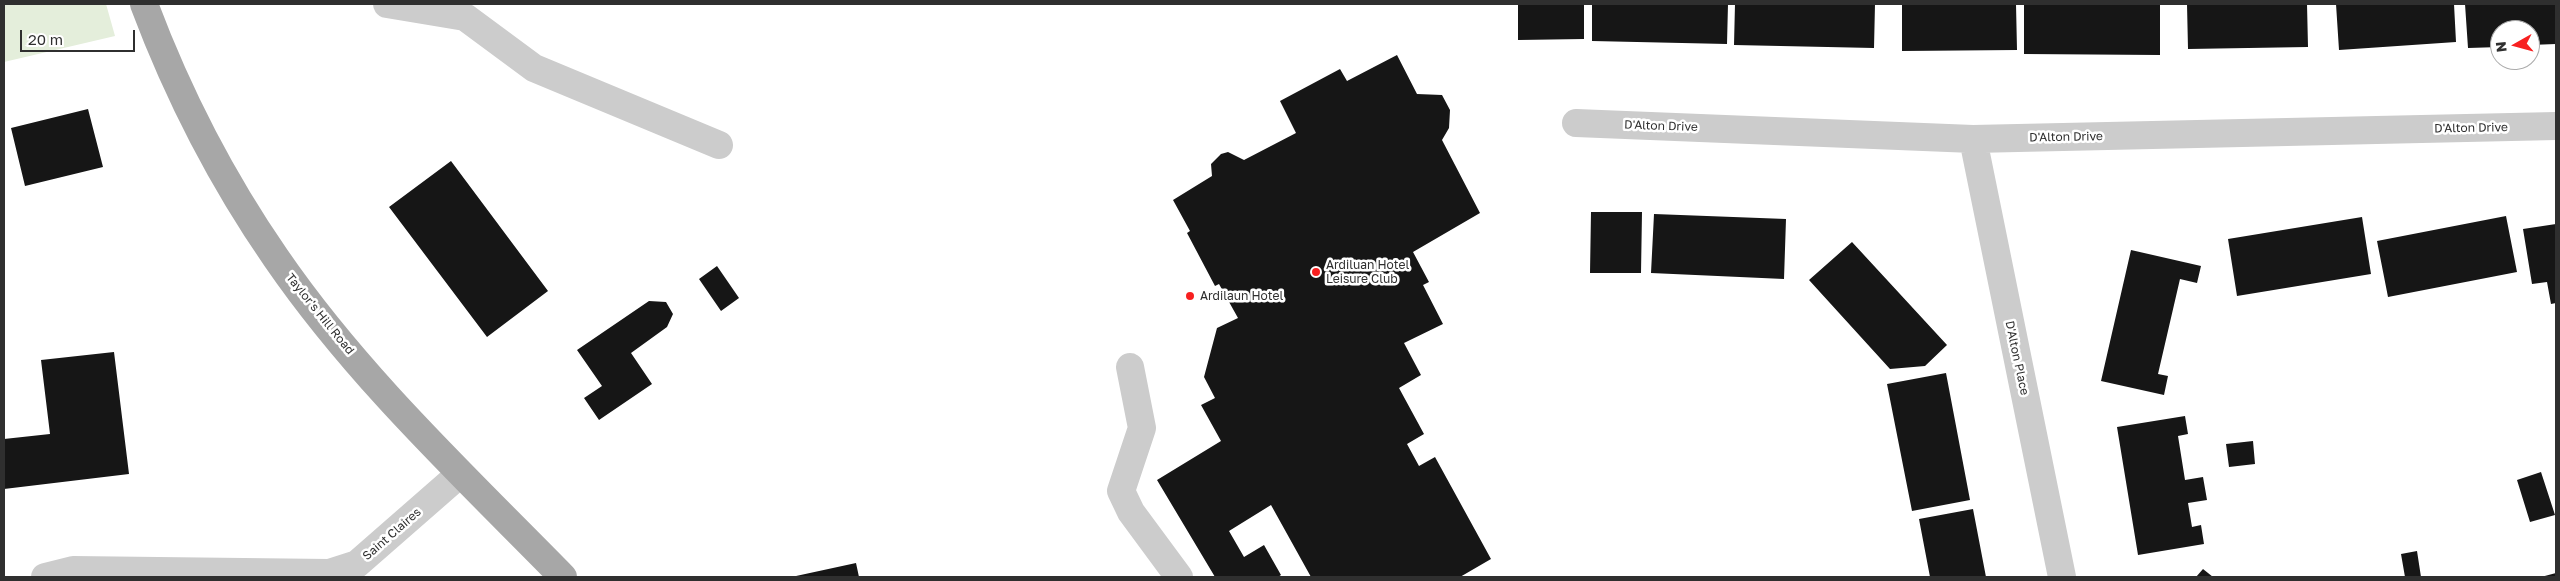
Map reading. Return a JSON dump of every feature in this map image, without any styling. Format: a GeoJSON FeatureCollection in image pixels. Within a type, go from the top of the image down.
{"type":"FeatureCollection","features":[{"type":"Feature","properties":{"kind":"main road","name":"Taylor's Hill Road"},"geometry":{"type":"LineString","coordinates":[[144,4],[194,118],[244,209],[276,258],[312,306],[372,379],[460,474],[562,577]]}},
{"type":"Feature","properties":{"kind":"street"},"geometry":{"type":"LineString","coordinates":[[387,4],[465,17],[534,68],[719,145]]}},
{"type":"Feature","properties":{"kind":"street","name":"D'Alton Drive"},"geometry":{"type":"LineString","coordinates":[[1576,122],[1973,139],[2556,126]]}},
{"type":"Feature","properties":{"kind":"street","name":"D'Alton Place"},"geometry":{"type":"LineString","coordinates":[[1973,139],[2062,577]]}},
{"type":"Feature","properties":{"kind":"street"},"geometry":{"type":"LineString","coordinates":[[1130,367],[1142,428],[1121,491],[1130,512],[1179,577]]}},
{"type":"Feature","properties":{"kind":"street","name":"Saint Claires"},"geometry":{"type":"LineString","coordinates":[[45,577],[73,570],[329,573],[358,564],[460,474]]}},
{"type":"Feature","properties":{"kind":"green space"},"geometry":{"type":"Polygon","coordinates":[[[4,4],[106,4],[115,36],[4,62],[4,4]]]}},
{"type":"Feature","properties":{"kind":"building"},"geometry":{"type":"Polygon","coordinates":[[[1518,4],[1584,4],[1584,39],[1518,40],[1518,4]]]}},
{"type":"Feature","properties":{"kind":"building"},"geometry":{"type":"Polygon","coordinates":[[[1592,4],[1728,4],[1727,44],[1592,41],[1592,4]]]}},
{"type":"Feature","properties":{"kind":"building"},"geometry":{"type":"Polygon","coordinates":[[[1735,4],[1875,4],[1874,48],[1734,45],[1735,4]]]}},
{"type":"Feature","properties":{"kind":"building"},"geometry":{"type":"Polygon","coordinates":[[[1902,4],[2016,4],[2017,50],[1902,51],[1902,4]]]}},
{"type":"Feature","properties":{"kind":"building"},"geometry":{"type":"Polygon","coordinates":[[[2024,4],[2160,4],[2160,55],[2024,54],[2024,4]]]}},
{"type":"Feature","properties":{"kind":"building"},"geometry":{"type":"Polygon","coordinates":[[[2187,4],[2307,4],[2308,47],[2188,49],[2187,4]]]}},
{"type":"Feature","properties":{"kind":"building"},"geometry":{"type":"Polygon","coordinates":[[[2336,4],[2454,4],[2456,42],[2339,50],[2336,4]]]}},
{"type":"Feature","properties":{"kind":"building"},"geometry":{"type":"Polygon","coordinates":[[[2465,4],[2556,4],[2556,44],[2540,45],[2540,20],[2490,20],[2490,47],[2468,48],[2465,4]]]}},
{"type":"Feature","properties":{"kind":"building"},"geometry":{"type":"Polygon","coordinates":[[[1397,55],[1417,94],[1442,95],[1450,110],[1449,128],[1442,140],[1480,213],[1413,252],[1429,282],[1423,285],[1443,324],[1404,343],[1421,375],[1399,388],[1424,434],[1407,444],[1419,466],[1435,457],[1491,559],[1460,577],[1311,577],[1271,505],[1229,531],[1244,557],[1264,545],[1281,575],[1278,577],[1215,577],[1157,480],[1221,441],[1201,405],[1215,398],[1204,377],[1217,328],[1238,318],[1219,284],[1215,286],[1187,233],[1190,231],[1173,200],[1212,176],[1211,164],[1221,154],[1228,152],[1244,160],[1296,133],[1280,101],[1340,69],[1347,81],[1397,55]]]}},
{"type":"Feature","properties":{"kind":"building"},"geometry":{"type":"Polygon","coordinates":[[[88,109],[103,167],[25,186],[11,128],[88,109]]]}},
{"type":"Feature","properties":{"kind":"building"},"geometry":{"type":"Polygon","coordinates":[[[451,161],[548,291],[487,337],[389,207],[451,161]]]}},
{"type":"Feature","properties":{"kind":"building"},"geometry":{"type":"Polygon","coordinates":[[[1591,212],[1642,212],[1641,273],[1590,273],[1591,212]]]}},
{"type":"Feature","properties":{"kind":"building"},"geometry":{"type":"Polygon","coordinates":[[[1654,214],[1786,219],[1784,279],[1651,273],[1654,214]]]}},
{"type":"Feature","properties":{"kind":"building"},"geometry":{"type":"Polygon","coordinates":[[[2506,216],[2517,272],[2388,297],[2377,241],[2506,216]]]}},
{"type":"Feature","properties":{"kind":"building"},"geometry":{"type":"Polygon","coordinates":[[[2362,217],[2371,274],[2237,296],[2228,239],[2362,217]]]}},
{"type":"Feature","properties":{"kind":"building"},"geometry":{"type":"Polygon","coordinates":[[[2556,224],[2556,303],[2551,304],[2547,282],[2532,284],[2523,229],[2556,224]]]}},
{"type":"Feature","properties":{"kind":"building"},"geometry":{"type":"Polygon","coordinates":[[[1852,242],[1947,345],[1925,366],[1890,369],[1809,280],[1852,242]]]}},
{"type":"Feature","properties":{"kind":"building"},"geometry":{"type":"Polygon","coordinates":[[[2131,250],[2201,266],[2197,283],[2180,279],[2158,374],[2168,376],[2164,395],[2101,381],[2131,250]]]}},
{"type":"Feature","properties":{"kind":"building"},"geometry":{"type":"Polygon","coordinates":[[[717,266],[739,298],[721,311],[699,279],[717,266]]]}},
{"type":"Feature","properties":{"kind":"building"},"geometry":{"type":"Polygon","coordinates":[[[649,301],[666,302],[673,314],[667,327],[631,353],[652,384],[599,420],[584,398],[602,386],[577,350],[649,301]]]}},
{"type":"Feature","properties":{"kind":"building"},"geometry":{"type":"Polygon","coordinates":[[[114,352],[129,474],[4,489],[4,439],[50,434],[41,360],[114,352]]]}},
{"type":"Feature","properties":{"kind":"building"},"geometry":{"type":"Polygon","coordinates":[[[1946,373],[1970,500],[1912,511],[1887,384],[1946,373]]]}},
{"type":"Feature","properties":{"kind":"building"},"geometry":{"type":"Polygon","coordinates":[[[2185,416],[2188,434],[2178,436],[2185,480],[2203,477],[2207,500],[2188,503],[2192,527],[2201,525],[2204,544],[2138,555],[2117,427],[2185,416]]]}},
{"type":"Feature","properties":{"kind":"building"},"geometry":{"type":"Polygon","coordinates":[[[2253,441],[2255,464],[2229,467],[2226,444],[2253,441]]]}},
{"type":"Feature","properties":{"kind":"building"},"geometry":{"type":"Polygon","coordinates":[[[2541,472],[2555,515],[2530,522],[2517,480],[2541,472]]]}},
{"type":"Feature","properties":{"kind":"building"},"geometry":{"type":"Polygon","coordinates":[[[1973,509],[1986,577],[1930,577],[1919,519],[1973,509]]]}},
{"type":"Feature","properties":{"kind":"building"},"geometry":{"type":"Polygon","coordinates":[[[2417,551],[2421,577],[2405,577],[2401,554],[2417,551]]]}},
{"type":"Feature","properties":{"kind":"building"},"geometry":{"type":"Polygon","coordinates":[[[856,563],[859,577],[796,577],[796,576],[856,563]]]}},
{"type":"Feature","properties":{"kind":"building"},"geometry":{"type":"Polygon","coordinates":[[[2203,569],[2213,577],[2196,577],[2203,569]]]}},
{"type":"Feature","properties":{"kind":"building"},"geometry":{"type":"Polygon","coordinates":[[[2556,573],[2556,577],[2541,577],[2556,573]]]}},
{"type":"Feature","properties":{"kind":"place","name":"Ardiluan Hotel Leisure Club"},"geometry":{"type":"Point","coordinates":[1316,272]}},
{"type":"Feature","properties":{"kind":"place","name":"Ardilaun Hotel"},"geometry":{"type":"Point","coordinates":[1190,296]}}]}
